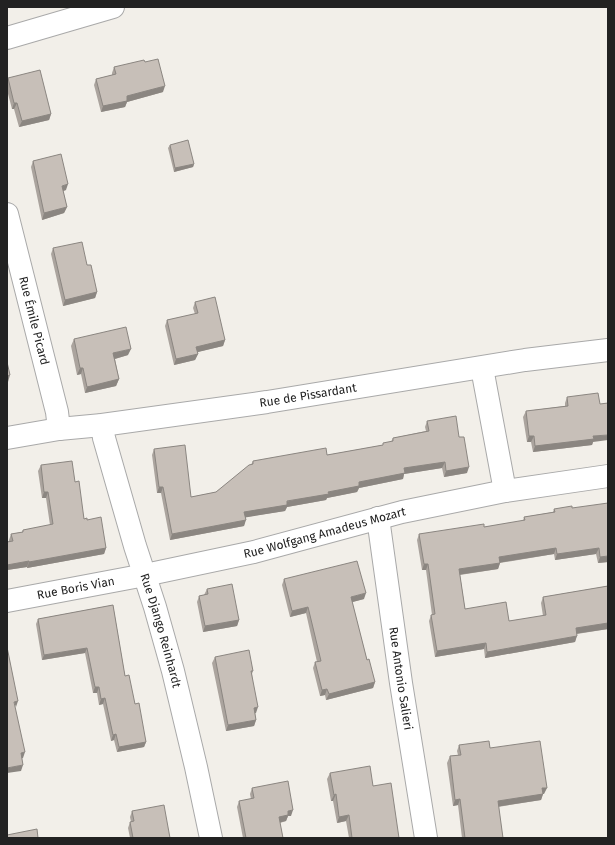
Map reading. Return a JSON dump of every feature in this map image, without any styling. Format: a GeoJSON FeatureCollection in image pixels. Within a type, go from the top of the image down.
{"type":"FeatureCollection","features":[{"type":"Feature","properties":{"kind":"street"},"geometry":{"type":"LineString","coordinates":[[7,38],[113,7]]}},
{"type":"Feature","properties":{"kind":"street","name":"Rue Émile Picard"},"geometry":{"type":"LineString","coordinates":[[7,214],[57,412],[59,429]]}},
{"type":"Feature","properties":{"kind":"street","name":"Rue de Pissardant"},"geometry":{"type":"LineString","coordinates":[[7,438],[59,429],[102,425],[267,402],[525,360],[608,350]]}},
{"type":"Feature","properties":{"kind":"street"},"geometry":{"type":"LineString","coordinates":[[482,368],[504,491]]}},
{"type":"Feature","properties":{"kind":"street","name":"Rue Django Reinhardt"},"geometry":{"type":"LineString","coordinates":[[102,425],[106,446],[173,671],[196,767],[210,838]]}},
{"type":"Feature","properties":{"kind":"street","name":"Rue Wolfgang Amadeus Mozart"},"geometry":{"type":"LineString","coordinates":[[145,575],[254,552],[402,512],[504,491],[608,476]]}},
{"type":"Feature","properties":{"kind":"street","name":"Rue Antonio Salieri"},"geometry":{"type":"LineString","coordinates":[[378,518],[401,682],[426,838]]}},
{"type":"Feature","properties":{"kind":"street","name":"Rue Boris Vian"},"geometry":{"type":"LineString","coordinates":[[7,601],[145,575]]}},
{"type":"Feature","properties":{"kind":"building"},"geometry":{"type":"Polygon","coordinates":[[[158,59],[165,86],[127,96],[127,101],[103,106],[96,79],[116,74],[114,67],[144,60],[145,62],[158,59]]]}},
{"type":"Feature","properties":{"kind":"building"},"geometry":{"type":"Polygon","coordinates":[[[40,70],[51,114],[22,121],[17,103],[14,103],[8,78],[40,70]]]}},
{"type":"Feature","properties":{"kind":"building"},"geometry":{"type":"Polygon","coordinates":[[[188,140],[194,164],[175,168],[170,145],[188,140]]]}},
{"type":"Feature","properties":{"kind":"building"},"geometry":{"type":"Polygon","coordinates":[[[61,154],[68,184],[62,186],[67,207],[44,213],[33,161],[61,154]]]}},
{"type":"Feature","properties":{"kind":"building"},"geometry":{"type":"Polygon","coordinates":[[[82,242],[87,265],[91,265],[97,292],[65,300],[53,248],[82,242]]]}},
{"type":"Feature","properties":{"kind":"building"},"geometry":{"type":"Polygon","coordinates":[[[215,297],[225,340],[196,347],[198,354],[176,359],[167,320],[198,313],[195,302],[215,297]]]}},
{"type":"Feature","properties":{"kind":"building"},"geometry":{"type":"Polygon","coordinates":[[[126,327],[131,349],[113,353],[119,379],[87,387],[83,368],[80,368],[74,339],[126,327]]]}},
{"type":"Feature","properties":{"kind":"building"},"geometry":{"type":"Polygon","coordinates":[[[7,362],[10,375],[7,376],[7,362]]]}},
{"type":"Feature","properties":{"kind":"building"},"geometry":{"type":"Polygon","coordinates":[[[598,393],[600,404],[608,403],[608,435],[593,436],[594,439],[535,446],[534,436],[529,436],[526,411],[568,406],[567,397],[598,393]]]}},
{"type":"Feature","properties":{"kind":"building"},"geometry":{"type":"Polygon","coordinates":[[[456,416],[459,437],[464,437],[469,467],[446,471],[445,462],[404,468],[405,473],[359,482],[359,486],[328,492],[329,494],[287,501],[287,505],[244,512],[246,520],[172,534],[163,487],[159,487],[154,449],[185,445],[191,497],[216,492],[249,465],[253,464],[253,461],[326,448],[327,455],[383,445],[383,443],[393,441],[393,438],[429,431],[427,421],[456,416]]]}},
{"type":"Feature","properties":{"kind":"building"},"geometry":{"type":"Polygon","coordinates":[[[72,461],[75,482],[79,481],[84,519],[87,518],[87,520],[101,517],[106,548],[7,565],[7,542],[13,541],[11,534],[53,524],[48,492],[44,492],[41,465],[72,461]]]}},
{"type":"Feature","properties":{"kind":"building"},"geometry":{"type":"Polygon","coordinates":[[[608,503],[608,556],[600,557],[599,548],[557,554],[556,548],[499,557],[500,563],[459,569],[465,609],[506,602],[509,621],[546,615],[543,597],[608,586],[608,623],[576,628],[577,636],[487,652],[486,643],[437,651],[431,615],[435,614],[428,564],[424,564],[419,534],[484,524],[484,527],[525,520],[524,517],[555,512],[554,509],[608,503]]]}},
{"type":"Feature","properties":{"kind":"building"},"geometry":{"type":"Polygon","coordinates":[[[357,561],[366,593],[351,597],[367,660],[369,659],[375,682],[329,694],[327,689],[322,690],[315,662],[321,661],[308,607],[292,611],[284,579],[357,561]]]}},
{"type":"Feature","properties":{"kind":"building"},"geometry":{"type":"Polygon","coordinates":[[[232,584],[239,620],[205,626],[199,596],[208,594],[207,589],[232,584]]]}},
{"type":"Feature","properties":{"kind":"building"},"geometry":{"type":"Polygon","coordinates":[[[113,605],[125,676],[129,675],[135,704],[139,703],[146,742],[119,747],[116,734],[113,735],[105,698],[101,699],[99,687],[95,687],[87,648],[44,655],[38,619],[113,605]]]}},
{"type":"Feature","properties":{"kind":"building"},"geometry":{"type":"Polygon","coordinates":[[[7,647],[18,701],[14,702],[25,752],[21,753],[23,765],[7,768],[7,647]]]}},
{"type":"Feature","properties":{"kind":"building"},"geometry":{"type":"Polygon","coordinates":[[[249,650],[253,671],[251,671],[258,707],[254,708],[256,720],[228,725],[215,657],[249,650]]]}},
{"type":"Feature","properties":{"kind":"building"},"geometry":{"type":"Polygon","coordinates":[[[489,741],[490,748],[540,741],[547,788],[542,788],[543,794],[498,801],[503,838],[465,838],[460,799],[455,800],[450,756],[461,755],[459,745],[489,741]]]}},
{"type":"Feature","properties":{"kind":"building"},"geometry":{"type":"Polygon","coordinates":[[[370,766],[373,786],[391,783],[399,838],[352,838],[349,815],[339,817],[336,794],[334,795],[330,773],[370,766]]]}},
{"type":"Feature","properties":{"kind":"building"},"geometry":{"type":"Polygon","coordinates":[[[288,781],[293,810],[288,811],[288,815],[279,817],[283,838],[246,838],[239,801],[254,798],[252,788],[288,781]]]}},
{"type":"Feature","properties":{"kind":"building"},"geometry":{"type":"Polygon","coordinates":[[[164,805],[170,838],[133,838],[130,822],[134,821],[132,811],[164,805]]]}},
{"type":"Feature","properties":{"kind":"building"},"geometry":{"type":"Polygon","coordinates":[[[37,829],[38,838],[7,838],[7,835],[37,829]]]}}]}
